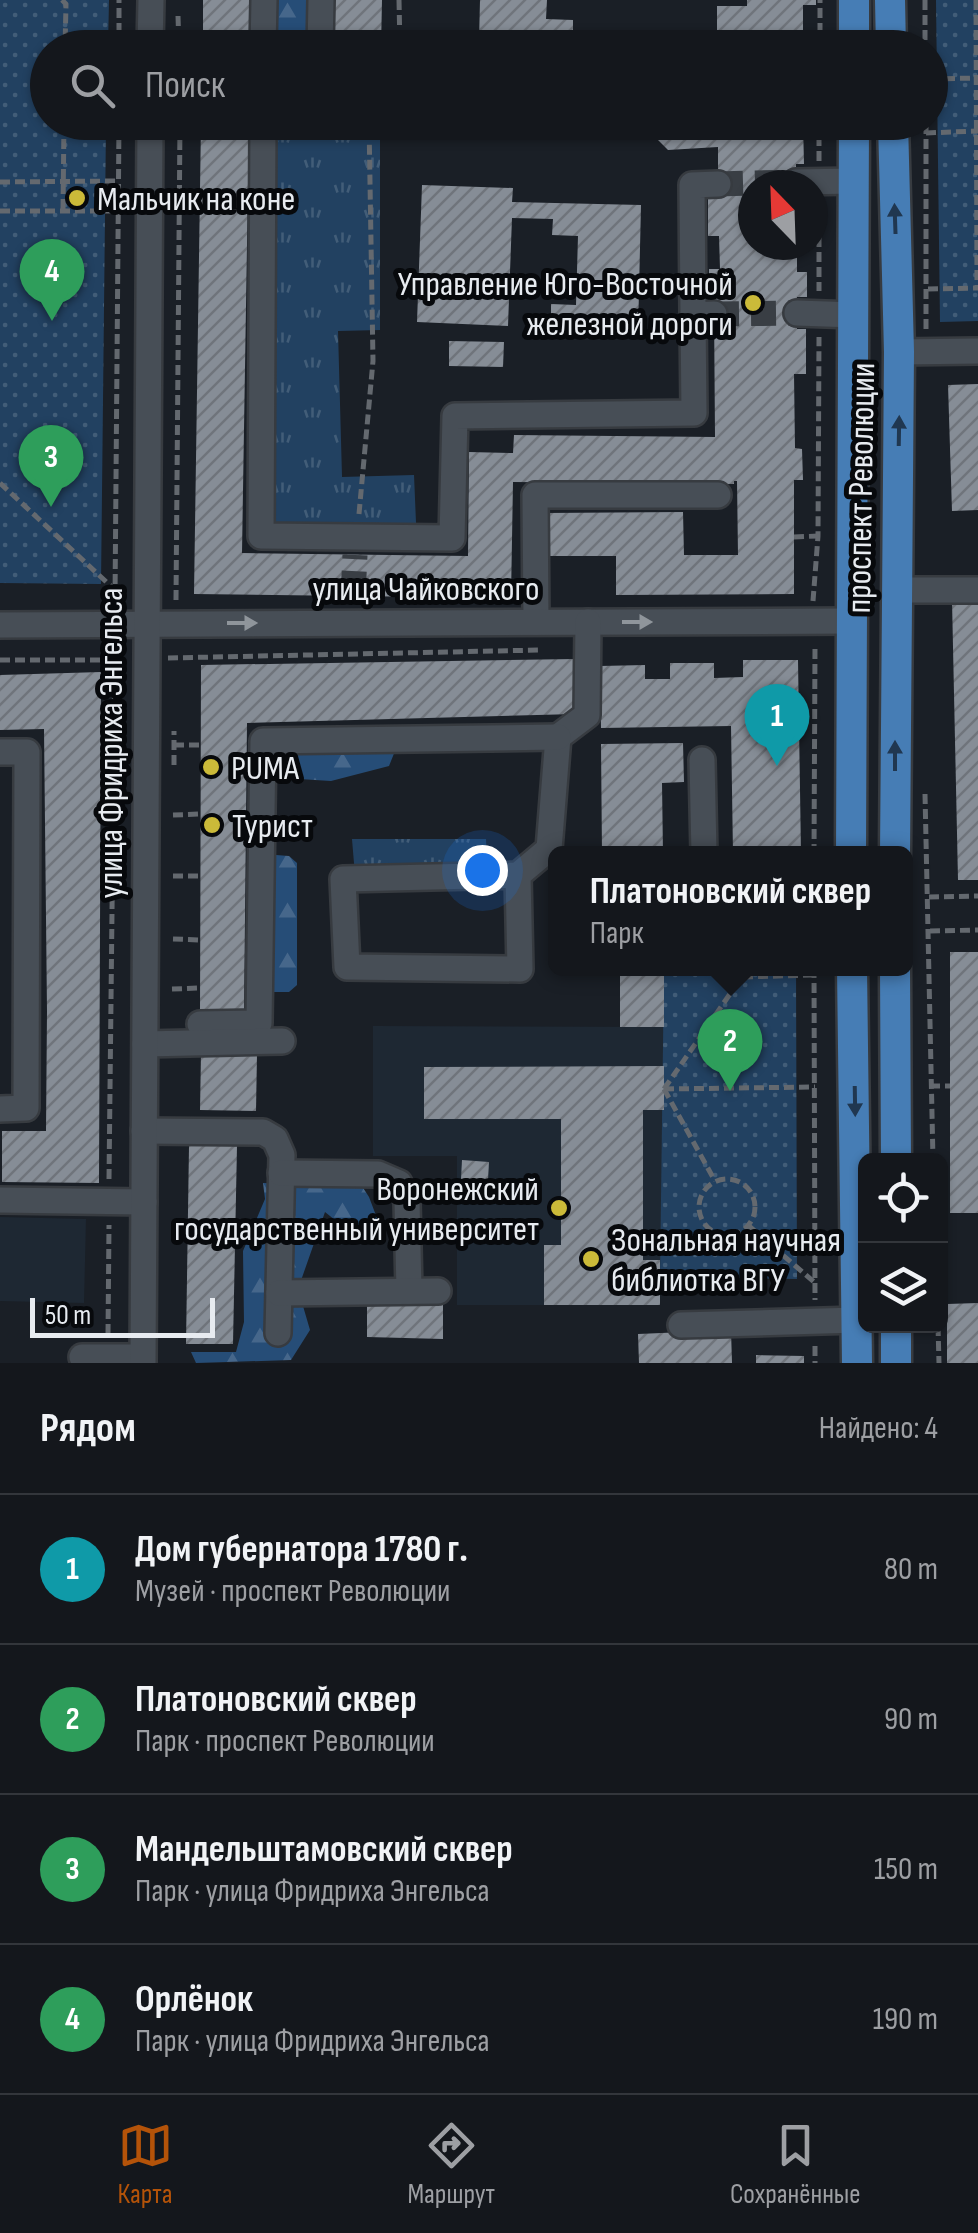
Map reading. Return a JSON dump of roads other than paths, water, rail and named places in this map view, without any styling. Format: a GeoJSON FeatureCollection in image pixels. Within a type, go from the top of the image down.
{"type":"FeatureCollection","features":[{"type":"Feature","properties":{"kind":"main road"},"geometry":{"type":"LineString","coordinates":[[854,0],[854,30]]}},
{"type":"Feature","properties":{"kind":"main road"},"geometry":{"type":"LineString","coordinates":[[890,0],[891,30]]}},
{"type":"Feature","properties":{"kind":"main road","name":"проспект Революции"},"geometry":{"type":"LineString","coordinates":[[851,846],[854,140]]}},
{"type":"Feature","properties":{"kind":"main road","name":"проспект Революции"},"geometry":{"type":"LineString","coordinates":[[893,140],[900,352],[895,846]]}},
{"type":"Feature","properties":{"kind":"main road"},"geometry":{"type":"LineString","coordinates":[[855,280],[869,268],[882,267],[897,278]]}},
{"type":"Feature","properties":{"kind":"main road"},"geometry":{"type":"LineString","coordinates":[[852,976],[857,1363]]}},
{"type":"Feature","properties":{"kind":"main road"},"geometry":{"type":"LineString","coordinates":[[895,976],[896,1153]]}},
{"type":"Feature","properties":{"kind":"main road"},"geometry":{"type":"LineString","coordinates":[[853,1044],[863,1055],[875,1057],[895,1048]]}},
{"type":"Feature","properties":{"kind":"main road"},"geometry":{"type":"LineString","coordinates":[[896,1333],[896,1363]]}},
{"type":"Feature","properties":{"kind":"street"},"geometry":{"type":"LineString","coordinates":[[150,0],[150,30]]}},
{"type":"Feature","properties":{"kind":"street"},"geometry":{"type":"LineString","coordinates":[[263,30],[264,0]]}},
{"type":"Feature","properties":{"kind":"street"},"geometry":{"type":"LineString","coordinates":[[320,0],[320,30]]}},
{"type":"Feature","properties":{"kind":"street","name":"улица Фридриха Энгельса"},"geometry":{"type":"LineString","coordinates":[[142,1360],[150,140]]}},
{"type":"Feature","properties":{"kind":"street"},"geometry":{"type":"LineString","coordinates":[[262,140],[261,536],[356,546],[452,538],[455,416],[694,413],[704,314],[692,184],[718,184]]}},
{"type":"Feature","properties":{"kind":"street"},"geometry":{"type":"LineString","coordinates":[[828,182],[854,181]]}},
{"type":"Feature","properties":{"kind":"street"},"geometry":{"type":"LineString","coordinates":[[808,313],[856,314]]}},
{"type":"Feature","properties":{"kind":"street"},"geometry":{"type":"LineString","coordinates":[[900,352],[978,352]]}},
{"type":"Feature","properties":{"kind":"street"},"geometry":{"type":"LineString","coordinates":[[536,622],[535,495],[718,496]]}},
{"type":"Feature","properties":{"kind":"street"},"geometry":{"type":"LineString","coordinates":[[897,590],[978,590]]}},
{"type":"Feature","properties":{"kind":"street"},"geometry":{"type":"LineString","coordinates":[[353,596],[353,623]]}},
{"type":"Feature","properties":{"kind":"street","name":"улица Чайковского"},"geometry":{"type":"LineString","coordinates":[[0,625],[852,621]]}},
{"type":"Feature","properties":{"kind":"street"},"geometry":{"type":"LineString","coordinates":[[200,1024],[259,1023],[263,740],[558,737],[588,715],[588,622]]}},
{"type":"Feature","properties":{"kind":"street"},"geometry":{"type":"LineString","coordinates":[[549,846],[558,737]]}},
{"type":"Feature","properties":{"kind":"street"},"geometry":{"type":"LineString","coordinates":[[0,752],[28,752],[26,1108],[0,1109]]}},
{"type":"Feature","properties":{"kind":"street"},"geometry":{"type":"LineString","coordinates":[[702,760],[704,846]]}},
{"type":"Feature","properties":{"kind":"street"},"geometry":{"type":"LineString","coordinates":[[518,874],[520,968],[347,966],[343,879],[518,874],[548,850]]}},
{"type":"Feature","properties":{"kind":"street"},"geometry":{"type":"LineString","coordinates":[[145,1044],[282,1041]]}},
{"type":"Feature","properties":{"kind":"street"},"geometry":{"type":"LineString","coordinates":[[144,1131],[263,1132],[275,1139],[282,1155],[278,1334]]}},
{"type":"Feature","properties":{"kind":"street"},"geometry":{"type":"LineString","coordinates":[[281,1174],[378,1174],[399,1183],[407,1201],[410,1291]]}},
{"type":"Feature","properties":{"kind":"street"},"geometry":{"type":"LineString","coordinates":[[0,1200],[144,1202]]}},
{"type":"Feature","properties":{"kind":"street"},"geometry":{"type":"LineString","coordinates":[[279,1293],[438,1291]]}},
{"type":"Feature","properties":{"kind":"street"},"geometry":{"type":"LineString","coordinates":[[681,1324],[857,1320]]}},
{"type":"Feature","properties":{"kind":"street"},"geometry":{"type":"LineString","coordinates":[[95,1357],[142,1360]]}},
{"type":"Feature","properties":{"kind":"tunnel"},"geometry":{"type":"LineString","coordinates":[[718,184],[738,183]]}},
{"type":"Feature","properties":{"kind":"tunnel"},"geometry":{"type":"LineString","coordinates":[[714,314],[797,313]]}},
{"type":"Feature","properties":{"kind":"tunnel"},"geometry":{"type":"LineString","coordinates":[[353,596],[355,555]]}},
{"type":"Feature","properties":{"kind":"place","name":"Мальчик на коне"},"geometry":{"type":"Point","coordinates":[77,198]}},
{"type":"Feature","properties":{"kind":"place","name":"Управление Юго-Восточной железной дороги"},"geometry":{"type":"Point","coordinates":[753,303]}},
{"type":"Feature","properties":{"kind":"place","name":"Орлёнок"},"geometry":{"type":"Point","coordinates":[52,321]}},
{"type":"Feature","properties":{"kind":"place","name":"Мандельштамовский сквер"},"geometry":{"type":"Point","coordinates":[51,507]}},
{"type":"Feature","properties":{"kind":"place","name":"Дом губернатора 1780 г."},"geometry":{"type":"Point","coordinates":[777,766]}},
{"type":"Feature","properties":{"kind":"place","name":"PUMA"},"geometry":{"type":"Point","coordinates":[211,767]}},
{"type":"Feature","properties":{"kind":"place","name":"Турист"},"geometry":{"type":"Point","coordinates":[212,825]}},
{"type":"Feature","properties":{"kind":"place","name":"Платоновский сквер"},"geometry":{"type":"Point","coordinates":[730,1091]}},
{"type":"Feature","properties":{"kind":"place","name":"Воронежский государственный университет"},"geometry":{"type":"Point","coordinates":[559,1208]}},
{"type":"Feature","properties":{"kind":"place","name":"Зональная научная библиотка ВГУ"},"geometry":{"type":"Point","coordinates":[591,1259]}}]}
